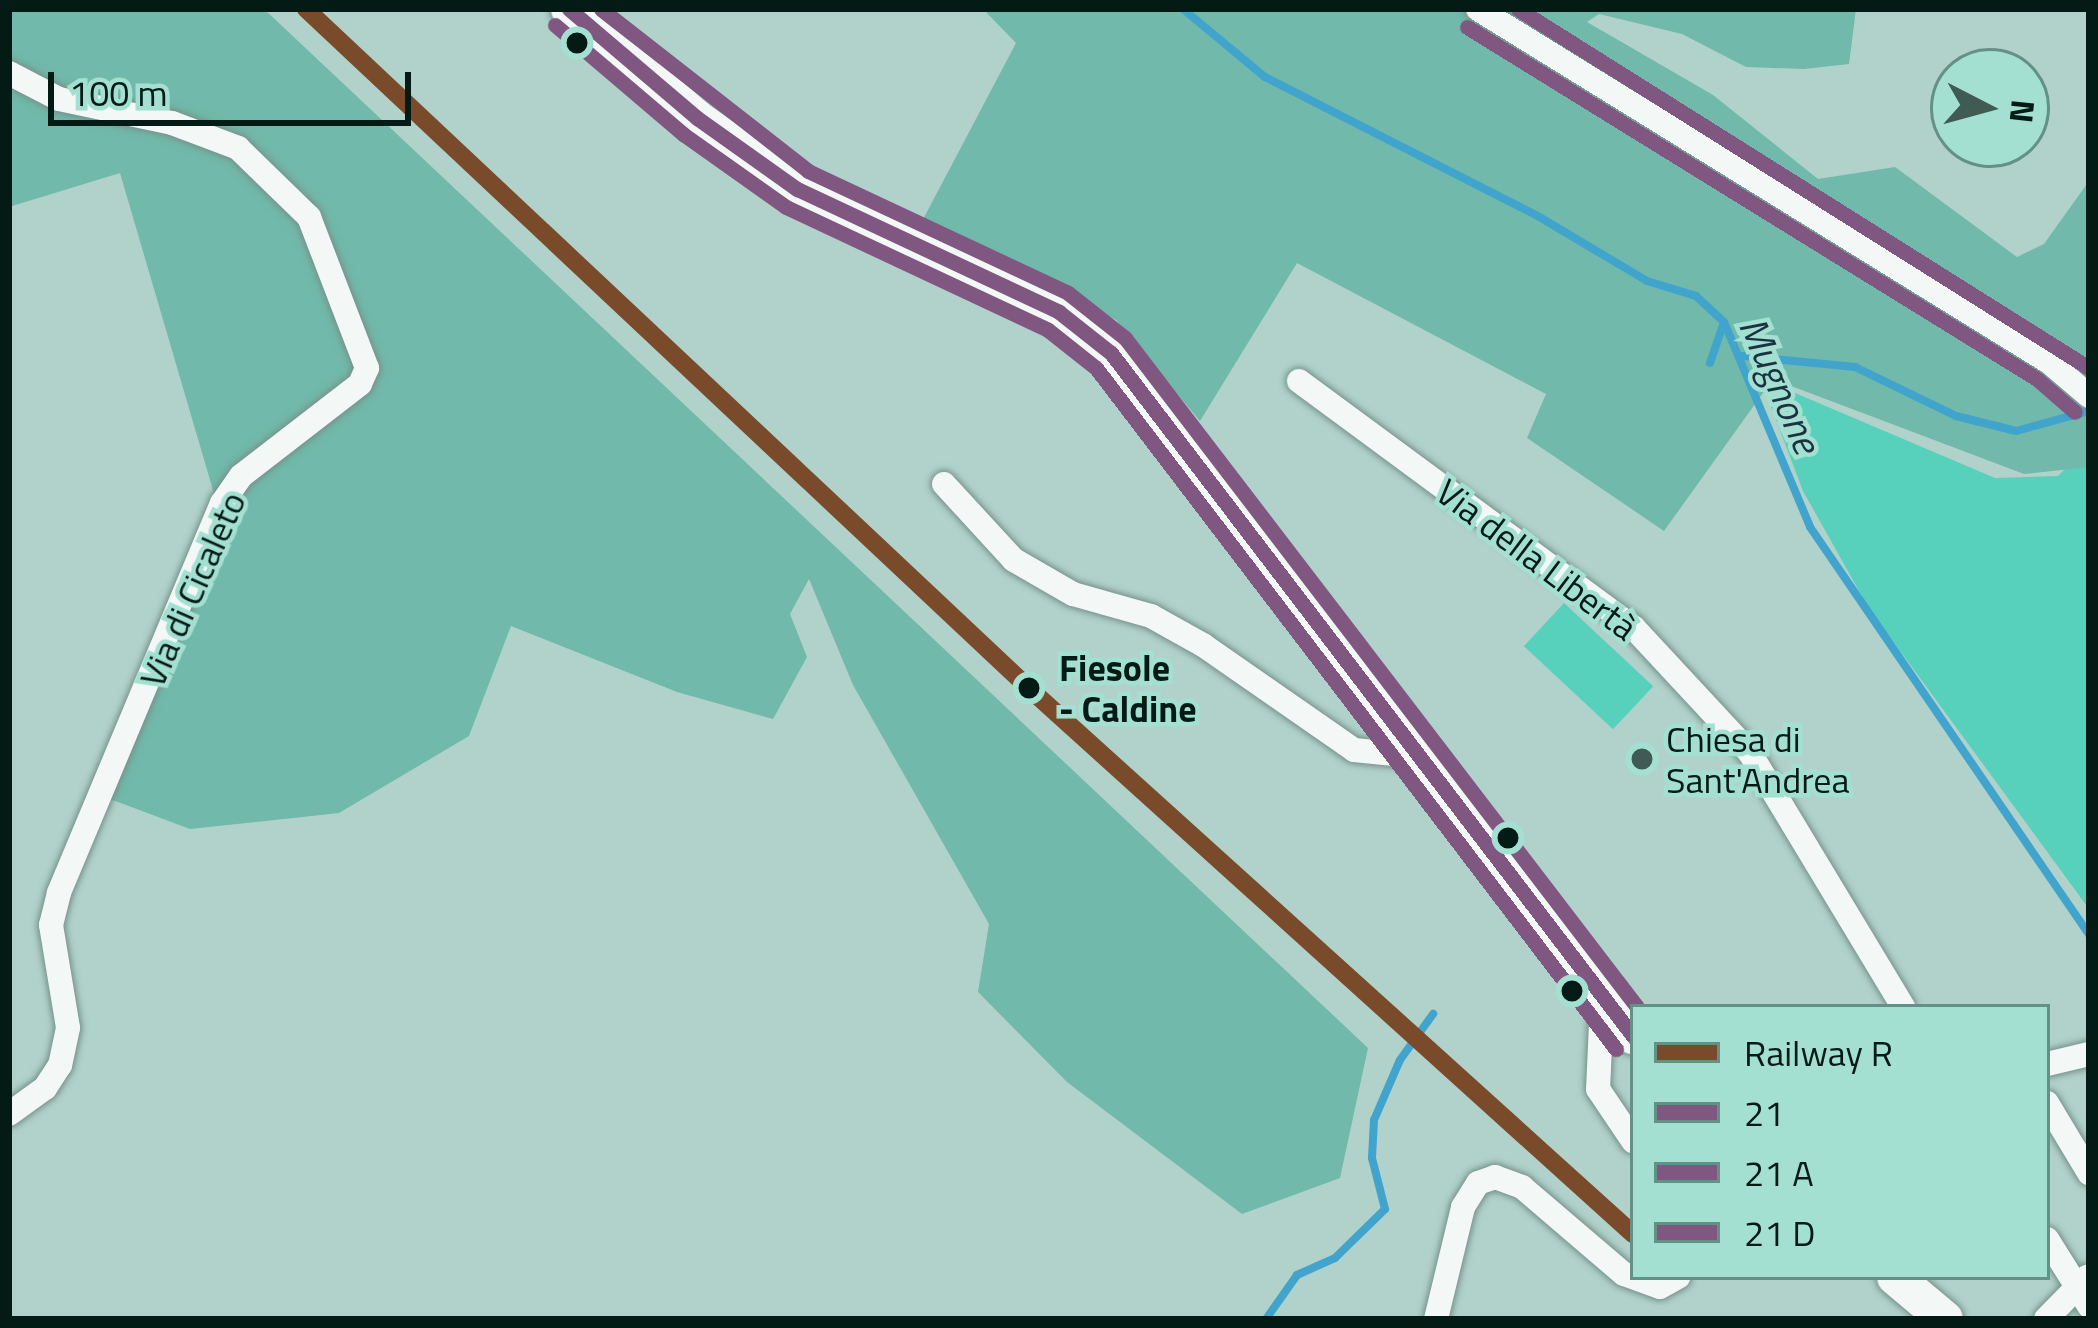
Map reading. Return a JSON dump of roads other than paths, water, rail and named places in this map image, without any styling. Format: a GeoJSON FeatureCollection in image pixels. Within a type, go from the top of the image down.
{"type":"FeatureCollection","features":[{"type":"Feature","properties":{"kind":"main road"},"geometry":{"type":"LineString","coordinates":[[568,9],[697,118],[797,189],[1085,330],[1133,378],[1414,756],[1630,1033]]}},
{"type":"Feature","properties":{"kind":"main road"},"geometry":{"type":"LineString","coordinates":[[1898,1280],[1945,1319]]}},
{"type":"Feature","properties":{"kind":"street"},"geometry":{"type":"LineString","coordinates":[[1478,9],[2048,362],[2089,396]]}},
{"type":"Feature","properties":{"kind":"street","name":"Via di Cicaleto"},"geometry":{"type":"LineString","coordinates":[[9,73],[58,99],[172,123],[238,148],[309,218],[368,362],[360,384],[242,476],[223,503],[59,893],[51,925],[68,1028],[60,1065],[46,1088],[9,1114]]}},
{"type":"Feature","properties":{"kind":"street","name":"Via della Libertà"},"geometry":{"type":"LineString","coordinates":[[1298,381],[1634,628],[1750,754],[1901,1004]]}},
{"type":"Feature","properties":{"kind":"street"},"geometry":{"type":"LineString","coordinates":[[944,484],[1014,560],[1053,583],[1151,616],[1354,750],[1414,756]]}},
{"type":"Feature","properties":{"kind":"street"},"geometry":{"type":"LineString","coordinates":[[1603,1002],[1598,1089],[1630,1137]]}},
{"type":"Feature","properties":{"kind":"street"},"geometry":{"type":"LineString","coordinates":[[2050,1063],[2089,1054]]}},
{"type":"Feature","properties":{"kind":"street"},"geometry":{"type":"LineString","coordinates":[[2050,1108],[2089,1173]]}},
{"type":"Feature","properties":{"kind":"street"},"geometry":{"type":"LineString","coordinates":[[1436,1319],[1462,1207],[1478,1183],[1495,1177],[1522,1187],[1630,1276]]}},
{"type":"Feature","properties":{"kind":"street"},"geometry":{"type":"LineString","coordinates":[[2046,1319],[2084,1288],[2050,1243]]}},
{"type":"Feature","properties":{"kind":"street"},"geometry":{"type":"LineString","coordinates":[[1641,1280],[1660,1287],[1673,1280]]}},
{"type":"Feature","properties":{"kind":"waterway","name":"Mugnone"},"geometry":{"type":"LineString","coordinates":[[1183,9],[1265,77],[1536,215],[1647,281],[1696,296],[1724,322],[1810,527],[2089,935]]}},
{"type":"Feature","properties":{"kind":"waterway"},"geometry":{"type":"LineString","coordinates":[[1710,363],[1724,322]]}},
{"type":"Feature","properties":{"kind":"waterway"},"geometry":{"type":"LineString","coordinates":[[1743,356],[1855,367],[1956,416],[2016,431],[2089,411]]}},
{"type":"Feature","properties":{"kind":"waterway"},"geometry":{"type":"LineString","coordinates":[[1266,1319],[1297,1275],[1335,1258],[1385,1209],[1372,1158],[1374,1120],[1400,1060],[1433,1014]]}},
{"type":"Feature","properties":{"kind":"rail line","name":"R"},"geometry":{"type":"LineString","coordinates":[[306,9],[1032,691],[1630,1231]]}},
{"type":"Feature","properties":{"kind":"place","name":"Fiesole - Caldine"},"geometry":{"type":"Point","coordinates":[1029,688]}},
{"type":"Feature","properties":{"kind":"place","name":"Chiesa di Sant'Andrea"},"geometry":{"type":"Point","coordinates":[1642,759]}}]}
